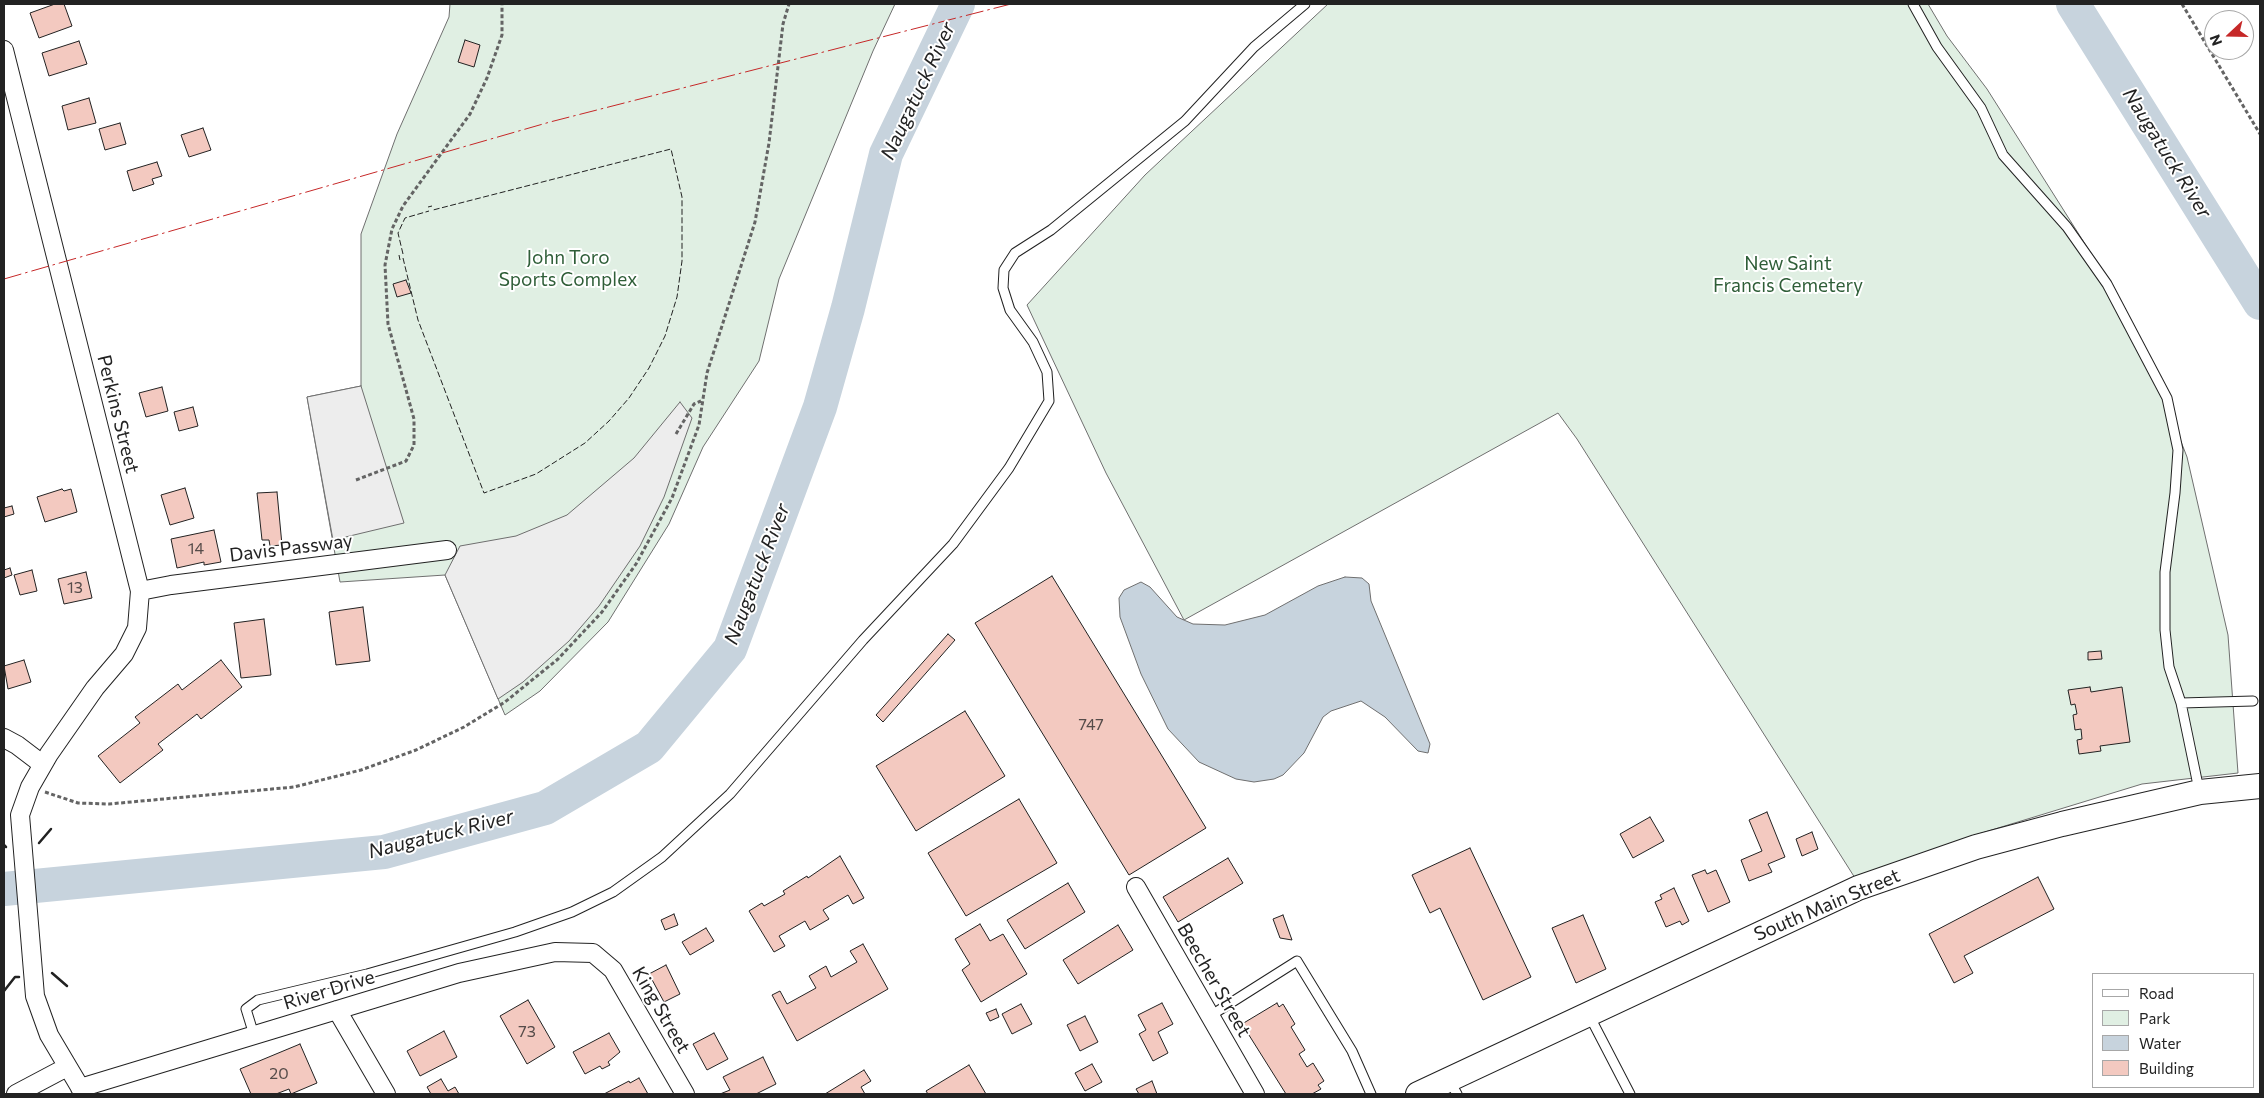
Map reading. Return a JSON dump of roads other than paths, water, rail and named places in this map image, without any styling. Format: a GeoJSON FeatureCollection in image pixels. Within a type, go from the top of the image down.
{"type":"FeatureCollection","features":[{"type":"Feature","properties":{"kind":"main road","name":"South Main Street"},"geometry":{"type":"LineString","coordinates":[[1418,1094],[1453,1087],[1589,1014],[1858,888],[1976,847],[2200,792],[2260,786]]}},
{"type":"Feature","properties":{"kind":"street","name":"Perkins Street"},"geometry":{"type":"LineString","coordinates":[[4,50],[140,591],[137,628],[124,654],[95,688],[42,764],[30,787],[20,815],[33,975],[40,1013],[67,1067],[82,1091]]}},
{"type":"Feature","properties":{"kind":"street","name":"Davis Passway"},"geometry":{"type":"LineString","coordinates":[[140,591],[171,585],[447,550]]}},
{"type":"Feature","properties":{"kind":"street"},"geometry":{"type":"LineString","coordinates":[[4,738],[17,745],[42,764]]}},
{"type":"Feature","properties":{"kind":"street","name":"Beecher Street"},"geometry":{"type":"LineString","coordinates":[[1136,887],[1255,1094]]}},
{"type":"Feature","properties":{"kind":"street","name":"River Drive"},"geometry":{"type":"LineString","coordinates":[[82,1091],[254,1035],[459,973],[555,952],[593,953]]}},
{"type":"Feature","properties":{"kind":"street","name":"King Street"},"geometry":{"type":"LineString","coordinates":[[593,953],[613,970],[685,1094]]}},
{"type":"Feature","properties":{"kind":"street"},"geometry":{"type":"LineString","coordinates":[[337,1010],[386,1094]]}},
{"type":"Feature","properties":{"kind":"street"},"geometry":{"type":"LineString","coordinates":[[16,1094],[67,1067]]}},
{"type":"Feature","properties":{"kind":"lane"},"geometry":{"type":"LineString","coordinates":[[254,1035],[246,1009],[258,1000],[447,953],[572,912],[613,892],[662,857],[730,794],[864,640],[953,544],[1009,468],[1049,401],[1047,372],[1034,342],[1010,310],[1003,288],[1004,270],[1015,253],[1051,230],[1185,122],[1254,47],[1305,4]]}},
{"type":"Feature","properties":{"kind":"lane"},"geometry":{"type":"LineString","coordinates":[[1913,4],[1937,47],[1981,108],[2002,155],[2067,226],[2107,284],[2167,398],[2178,450],[2175,493],[2165,572],[2165,630],[2169,666],[2181,703],[2200,792]]}},
{"type":"Feature","properties":{"kind":"lane"},"geometry":{"type":"LineString","coordinates":[[2181,703],[2253,701]]}},
{"type":"Feature","properties":{"kind":"lane"},"geometry":{"type":"LineString","coordinates":[[1210,1016],[1297,961],[1352,1051],[1371,1094]]}},
{"type":"Feature","properties":{"kind":"lane"},"geometry":{"type":"LineString","coordinates":[[1589,1014],[1630,1094]]}},
{"type":"Feature","properties":{"kind":"water"},"geometry":{"type":"Polygon","coordinates":[[[1345,577],[1362,578],[1369,584],[1371,601],[1430,744],[1428,753],[1418,751],[1385,717],[1361,701],[1331,711],[1323,717],[1304,753],[1283,775],[1274,779],[1254,782],[1236,779],[1199,762],[1168,729],[1141,674],[1120,617],[1119,598],[1124,590],[1141,582],[1150,587],[1177,617],[1193,624],[1225,625],[1265,615],[1318,586],[1345,577]]]}},
{"type":"Feature","properties":{"kind":"waterway","name":"Naugatuck River"},"geometry":{"type":"LineString","coordinates":[[4,889],[384,852],[545,808],[649,747],[730,649],[820,407],[848,308],[886,154],[958,4]]}},
{"type":"Feature","properties":{"kind":"waterway","name":"Naugatuck River"},"geometry":{"type":"LineString","coordinates":[[2073,4],[2260,303]]}},
{"type":"Feature","properties":{"kind":"park label","name":"John Toro Sports Complex"},"geometry":{"type":"Point","coordinates":[568,269]}},
{"type":"Feature","properties":{"kind":"park label","name":"New Saint Francis Cemetery"},"geometry":{"type":"Point","coordinates":[1788,275]}}]}
